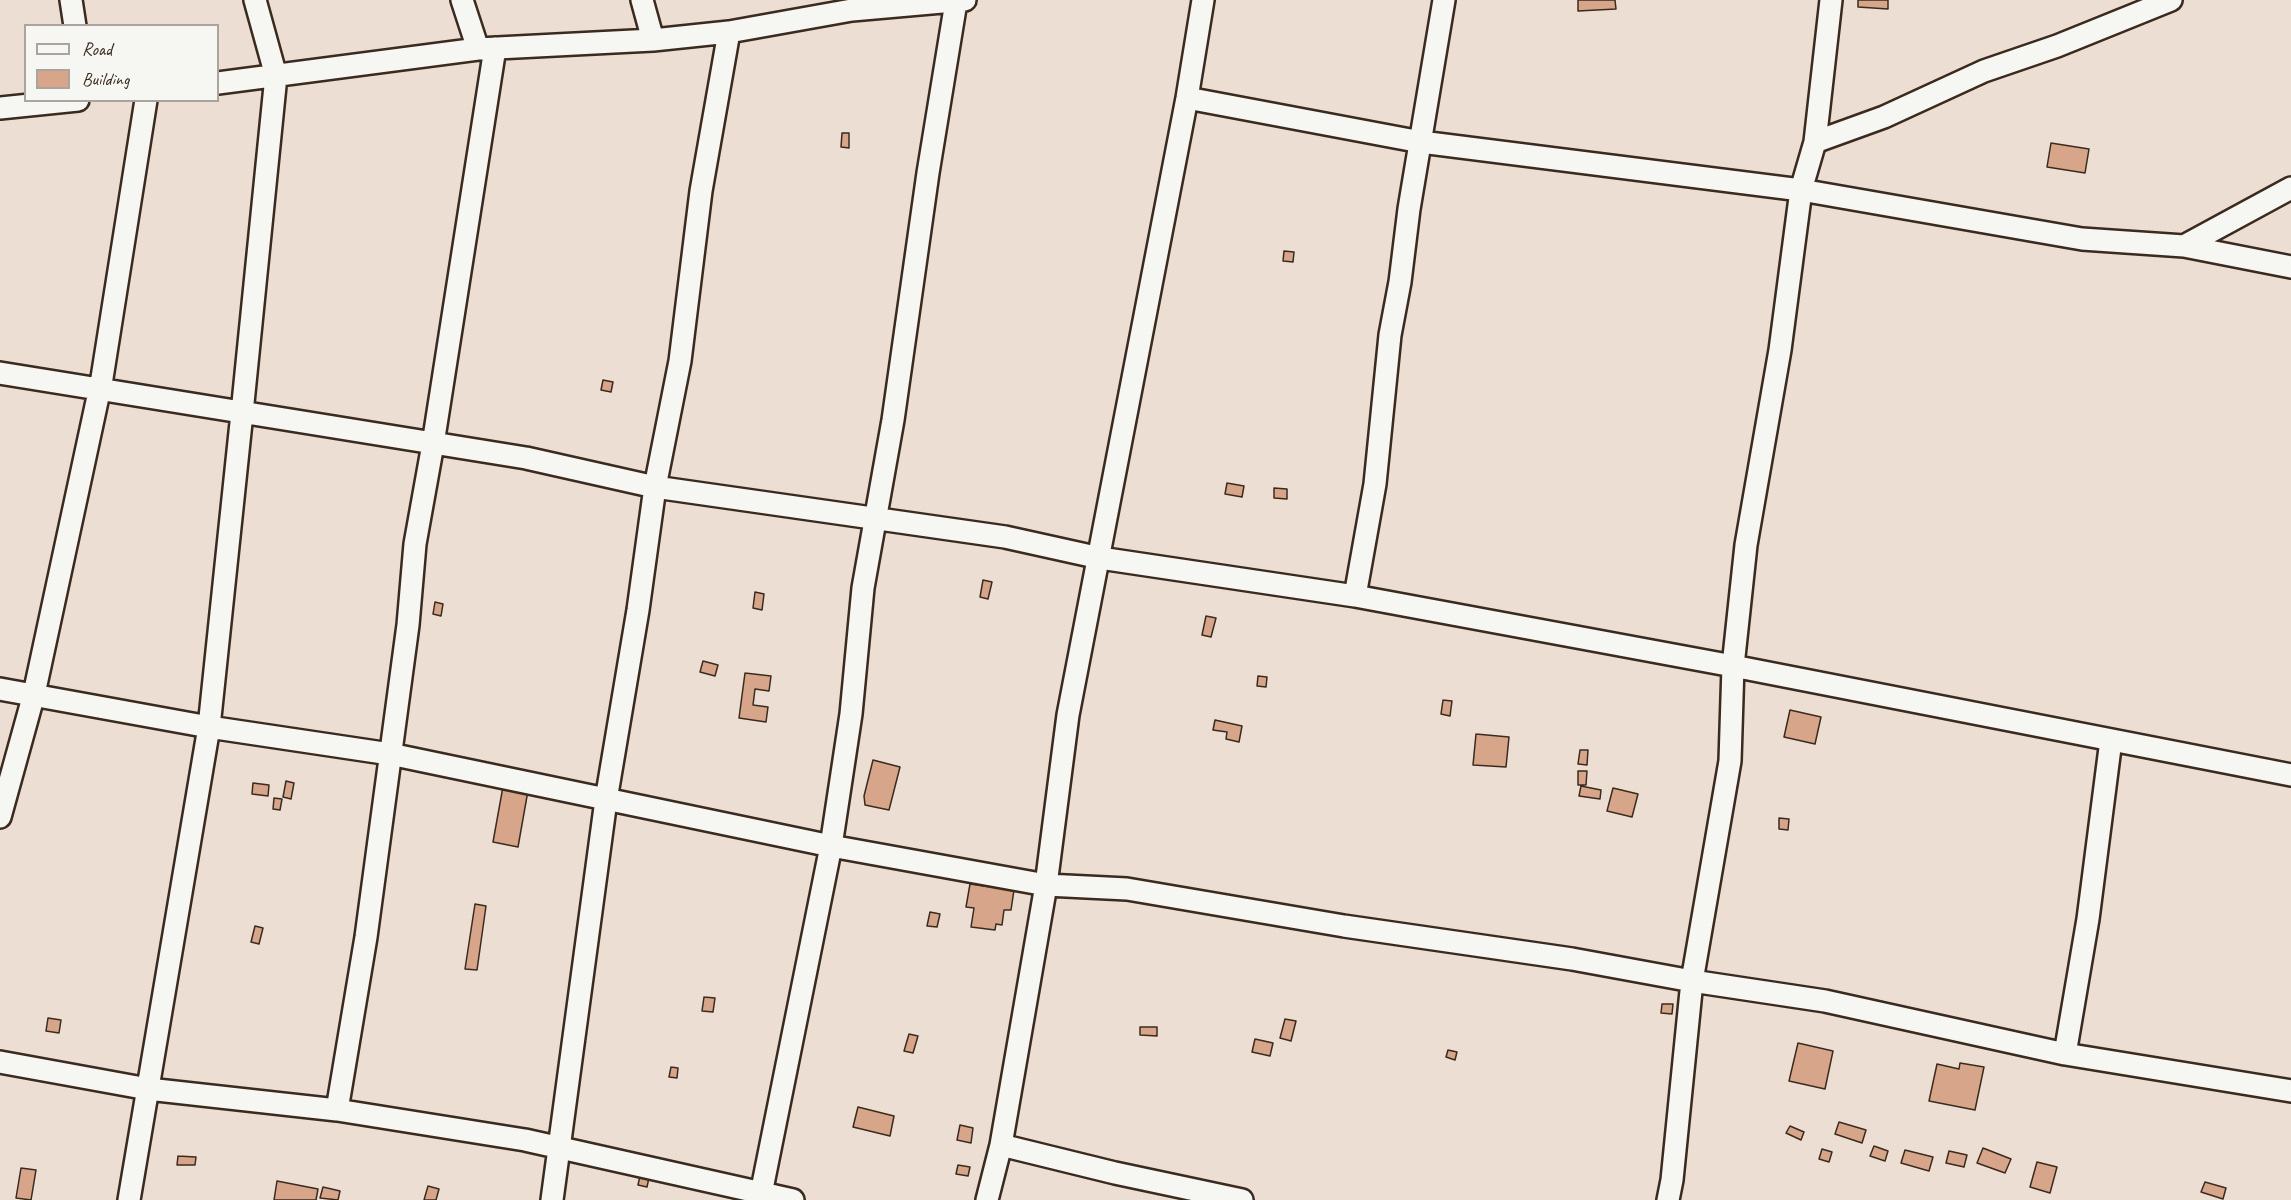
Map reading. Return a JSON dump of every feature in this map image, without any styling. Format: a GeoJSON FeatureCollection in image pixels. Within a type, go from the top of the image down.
{"type":"FeatureCollection","features":[{"type":"Feature","properties":{"kind":"street"},"geometry":{"type":"LineString","coordinates":[[70,0],[75,24]]}},
{"type":"Feature","properties":{"kind":"street"},"geometry":{"type":"LineString","coordinates":[[129,1200],[209,727],[242,413],[276,76],[255,0]]}},
{"type":"Feature","properties":{"kind":"street"},"geometry":{"type":"LineString","coordinates":[[337,1110],[366,937],[408,625],[415,544],[433,444],[487,49],[462,0]]}},
{"type":"Feature","properties":{"kind":"street"},"geometry":{"type":"LineString","coordinates":[[642,0],[653,40]]}},
{"type":"Feature","properties":{"kind":"street"},"geometry":{"type":"LineString","coordinates":[[987,1200],[1001,1145],[1046,885],[1068,715],[1187,98],[1203,0]]}},
{"type":"Feature","properties":{"kind":"street"},"geometry":{"type":"LineString","coordinates":[[1355,596],[1375,484],[1390,335],[1444,0]]}},
{"type":"Feature","properties":{"kind":"street"},"geometry":{"type":"LineString","coordinates":[[1668,1200],[1692,981],[1730,761],[1734,666],[1746,545],[1780,350],[1801,190],[1815,142],[1831,0]]}},
{"type":"Feature","properties":{"kind":"street"},"geometry":{"type":"LineString","coordinates":[[1815,142],[1884,117],[1984,71],[2057,46],[2171,0]]}},
{"type":"Feature","properties":{"kind":"street"},"geometry":{"type":"LineString","coordinates":[[219,83],[487,49],[653,40],[729,33],[850,5],[961,1],[928,172],[893,420],[863,588],[850,714],[831,846],[761,1194]]}},
{"type":"Feature","properties":{"kind":"street"},"geometry":{"type":"LineString","coordinates":[[552,1200],[606,800],[638,610],[655,487],[680,361],[701,191],[729,33]]}},
{"type":"Feature","properties":{"kind":"street"},"geometry":{"type":"LineString","coordinates":[[1187,98],[1421,142],[1801,190],[2082,239],[2184,246],[2291,267]]}},
{"type":"Feature","properties":{"kind":"street"},"geometry":{"type":"LineString","coordinates":[[0,108],[58,102]]}},
{"type":"Feature","properties":{"kind":"street"},"geometry":{"type":"LineString","coordinates":[[0,818],[34,694],[99,390],[146,102]]}},
{"type":"Feature","properties":{"kind":"street"},"geometry":{"type":"LineString","coordinates":[[2184,246],[2291,188]]}},
{"type":"Feature","properties":{"kind":"street"},"geometry":{"type":"LineString","coordinates":[[0,373],[526,458],[655,487],[1005,537],[1100,558],[1355,596],[1734,666],[2291,775]]}},
{"type":"Feature","properties":{"kind":"street"},"geometry":{"type":"LineString","coordinates":[[0,689],[209,727],[390,754],[831,846],[1046,885],[1127,889],[1344,926],[1572,959],[1692,981],[1825,1001],[2064,1054],[2291,1091]]}},
{"type":"Feature","properties":{"kind":"street"},"geometry":{"type":"LineString","coordinates":[[2064,1054],[2088,919],[2111,740]]}},
{"type":"Feature","properties":{"kind":"street"},"geometry":{"type":"LineString","coordinates":[[0,1062],[148,1089],[337,1110],[559,1146],[793,1200]]}},
{"type":"Feature","properties":{"kind":"street"},"geometry":{"type":"LineString","coordinates":[[1001,1145],[1115,1173],[1242,1200]]}},
{"type":"Feature","properties":{"kind":"building"},"geometry":{"type":"Polygon","coordinates":[[[1578,0],[1615,0],[1616,9],[1578,11],[1578,0]]]}},
{"type":"Feature","properties":{"kind":"building"},"geometry":{"type":"Polygon","coordinates":[[[1858,0],[1888,0],[1888,9],[1858,7],[1858,0]]]}},
{"type":"Feature","properties":{"kind":"building"},"geometry":{"type":"Polygon","coordinates":[[[842,133],[849,133],[849,148],[841,147],[842,133]]]}},
{"type":"Feature","properties":{"kind":"building"},"geometry":{"type":"Polygon","coordinates":[[[2051,143],[2089,149],[2085,173],[2047,167],[2051,143]]]}},
{"type":"Feature","properties":{"kind":"building"},"geometry":{"type":"Polygon","coordinates":[[[1284,251],[1294,252],[1293,262],[1283,261],[1284,251]]]}},
{"type":"Feature","properties":{"kind":"building"},"geometry":{"type":"Polygon","coordinates":[[[603,380],[613,382],[611,392],[601,390],[603,380]]]}},
{"type":"Feature","properties":{"kind":"building"},"geometry":{"type":"Polygon","coordinates":[[[1227,483],[1244,486],[1242,497],[1225,494],[1227,483]]]}},
{"type":"Feature","properties":{"kind":"building"},"geometry":{"type":"Polygon","coordinates":[[[1274,488],[1287,489],[1287,499],[1274,498],[1274,488]]]}},
{"type":"Feature","properties":{"kind":"building"},"geometry":{"type":"Polygon","coordinates":[[[983,580],[992,582],[988,599],[980,597],[983,580]]]}},
{"type":"Feature","properties":{"kind":"building"},"geometry":{"type":"Polygon","coordinates":[[[755,592],[764,594],[762,610],[753,608],[755,592]]]}},
{"type":"Feature","properties":{"kind":"building"},"geometry":{"type":"Polygon","coordinates":[[[435,602],[443,604],[441,616],[433,614],[435,602]]]}},
{"type":"Feature","properties":{"kind":"building"},"geometry":{"type":"Polygon","coordinates":[[[1206,616],[1216,618],[1211,637],[1202,635],[1206,616]]]}},
{"type":"Feature","properties":{"kind":"building"},"geometry":{"type":"Polygon","coordinates":[[[703,661],[718,665],[715,676],[700,672],[703,661]]]}},
{"type":"Feature","properties":{"kind":"building"},"geometry":{"type":"Polygon","coordinates":[[[745,673],[771,676],[769,691],[755,689],[753,705],[768,707],[766,722],[739,718],[745,673]]]}},
{"type":"Feature","properties":{"kind":"building"},"geometry":{"type":"Polygon","coordinates":[[[1258,676],[1267,677],[1266,687],[1257,686],[1258,676]]]}},
{"type":"Feature","properties":{"kind":"building"},"geometry":{"type":"Polygon","coordinates":[[[1443,700],[1452,701],[1450,716],[1441,714],[1443,700]]]}},
{"type":"Feature","properties":{"kind":"building"},"geometry":{"type":"Polygon","coordinates":[[[1790,710],[1821,717],[1815,744],[1784,737],[1790,710]]]}},
{"type":"Feature","properties":{"kind":"building"},"geometry":{"type":"Polygon","coordinates":[[[1215,720],[1242,726],[1239,742],[1226,739],[1227,732],[1213,730],[1215,720]]]}},
{"type":"Feature","properties":{"kind":"building"},"geometry":{"type":"Polygon","coordinates":[[[1476,734],[1509,737],[1506,767],[1473,765],[1476,734]]]}},
{"type":"Feature","properties":{"kind":"building"},"geometry":{"type":"Polygon","coordinates":[[[1580,750],[1588,750],[1587,765],[1578,764],[1580,750]]]}},
{"type":"Feature","properties":{"kind":"building"},"geometry":{"type":"Polygon","coordinates":[[[873,760],[900,767],[889,810],[865,805],[864,796],[873,760]]]}},
{"type":"Feature","properties":{"kind":"building"},"geometry":{"type":"Polygon","coordinates":[[[1578,771],[1587,771],[1586,785],[1578,785],[1578,771]]]}},
{"type":"Feature","properties":{"kind":"building"},"geometry":{"type":"Polygon","coordinates":[[[286,781],[294,783],[291,799],[283,797],[286,781]]]}},
{"type":"Feature","properties":{"kind":"building"},"geometry":{"type":"Polygon","coordinates":[[[504,781],[529,785],[518,847],[493,842],[504,781]]]}},
{"type":"Feature","properties":{"kind":"building"},"geometry":{"type":"Polygon","coordinates":[[[253,783],[269,785],[268,796],[252,794],[253,783]]]}},
{"type":"Feature","properties":{"kind":"building"},"geometry":{"type":"Polygon","coordinates":[[[1581,786],[1601,790],[1600,799],[1579,796],[1581,786]]]}},
{"type":"Feature","properties":{"kind":"building"},"geometry":{"type":"Polygon","coordinates":[[[1613,788],[1638,794],[1632,817],[1607,811],[1613,788]]]}},
{"type":"Feature","properties":{"kind":"building"},"geometry":{"type":"Polygon","coordinates":[[[274,798],[282,799],[280,810],[273,809],[274,798]]]}},
{"type":"Feature","properties":{"kind":"building"},"geometry":{"type":"Polygon","coordinates":[[[1779,818],[1789,819],[1788,830],[1779,829],[1779,818]]]}},
{"type":"Feature","properties":{"kind":"building"},"geometry":{"type":"Polygon","coordinates":[[[970,884],[1014,890],[1011,910],[1004,910],[1002,925],[996,924],[995,930],[971,927],[974,908],[966,907],[970,884]]]}},
{"type":"Feature","properties":{"kind":"building"},"geometry":{"type":"Polygon","coordinates":[[[475,904],[486,906],[477,970],[465,969],[475,904]]]}},
{"type":"Feature","properties":{"kind":"building"},"geometry":{"type":"Polygon","coordinates":[[[930,912],[940,914],[937,927],[927,926],[930,912]]]}},
{"type":"Feature","properties":{"kind":"building"},"geometry":{"type":"Polygon","coordinates":[[[255,926],[263,928],[259,944],[251,942],[255,926]]]}},
{"type":"Feature","properties":{"kind":"building"},"geometry":{"type":"Polygon","coordinates":[[[704,997],[715,998],[713,1012],[702,1011],[704,997]]]}},
{"type":"Feature","properties":{"kind":"building"},"geometry":{"type":"Polygon","coordinates":[[[1662,1004],[1673,1004],[1672,1014],[1661,1013],[1662,1004]]]}},
{"type":"Feature","properties":{"kind":"building"},"geometry":{"type":"Polygon","coordinates":[[[48,1018],[61,1020],[59,1033],[46,1031],[48,1018]]]}},
{"type":"Feature","properties":{"kind":"building"},"geometry":{"type":"Polygon","coordinates":[[[1285,1019],[1296,1021],[1291,1041],[1280,1038],[1285,1019]]]}},
{"type":"Feature","properties":{"kind":"building"},"geometry":{"type":"Polygon","coordinates":[[[1140,1027],[1157,1027],[1157,1036],[1140,1035],[1140,1027]]]}},
{"type":"Feature","properties":{"kind":"building"},"geometry":{"type":"Polygon","coordinates":[[[909,1034],[918,1036],[913,1053],[904,1051],[909,1034]]]}},
{"type":"Feature","properties":{"kind":"building"},"geometry":{"type":"Polygon","coordinates":[[[1255,1039],[1273,1043],[1270,1056],[1252,1052],[1255,1039]]]}},
{"type":"Feature","properties":{"kind":"building"},"geometry":{"type":"Polygon","coordinates":[[[1798,1043],[1833,1051],[1825,1089],[1789,1081],[1798,1043]]]}},
{"type":"Feature","properties":{"kind":"building"},"geometry":{"type":"Polygon","coordinates":[[[1448,1050],[1457,1052],[1455,1060],[1446,1057],[1448,1050]]]}},
{"type":"Feature","properties":{"kind":"building"},"geometry":{"type":"Polygon","coordinates":[[[1960,1063],[1984,1067],[1975,1110],[1929,1101],[1937,1064],[1959,1069],[1960,1063]]]}},
{"type":"Feature","properties":{"kind":"building"},"geometry":{"type":"Polygon","coordinates":[[[671,1067],[678,1068],[677,1078],[669,1077],[671,1067]]]}},
{"type":"Feature","properties":{"kind":"building"},"geometry":{"type":"Polygon","coordinates":[[[858,1107],[894,1116],[890,1136],[853,1127],[858,1107]]]}},
{"type":"Feature","properties":{"kind":"building"},"geometry":{"type":"Polygon","coordinates":[[[1839,1122],[1866,1130],[1862,1143],[1835,1134],[1839,1122]]]}},
{"type":"Feature","properties":{"kind":"building"},"geometry":{"type":"Polygon","coordinates":[[[960,1125],[973,1128],[971,1143],[957,1140],[960,1125]]]}},
{"type":"Feature","properties":{"kind":"building"},"geometry":{"type":"Polygon","coordinates":[[[1790,1126],[1804,1132],[1801,1140],[1786,1133],[1790,1126]]]}},
{"type":"Feature","properties":{"kind":"building"},"geometry":{"type":"Polygon","coordinates":[[[1874,1146],[1888,1151],[1885,1161],[1870,1156],[1874,1146]]]}},
{"type":"Feature","properties":{"kind":"building"},"geometry":{"type":"Polygon","coordinates":[[[1983,1148],[2011,1159],[2005,1173],[1977,1163],[1983,1148]]]}},
{"type":"Feature","properties":{"kind":"building"},"geometry":{"type":"Polygon","coordinates":[[[1822,1149],[1832,1152],[1829,1162],[1819,1159],[1822,1149]]]}},
{"type":"Feature","properties":{"kind":"building"},"geometry":{"type":"Polygon","coordinates":[[[1905,1150],[1933,1157],[1929,1171],[1901,1163],[1905,1150]]]}},
{"type":"Feature","properties":{"kind":"building"},"geometry":{"type":"Polygon","coordinates":[[[1949,1151],[1967,1155],[1964,1167],[1946,1163],[1949,1151]]]}},
{"type":"Feature","properties":{"kind":"building"},"geometry":{"type":"Polygon","coordinates":[[[178,1156],[196,1157],[195,1165],[177,1165],[178,1156]]]}},
{"type":"Feature","properties":{"kind":"building"},"geometry":{"type":"Polygon","coordinates":[[[2037,1162],[2057,1167],[2050,1193],[2030,1187],[2037,1162]]]}},
{"type":"Feature","properties":{"kind":"building"},"geometry":{"type":"Polygon","coordinates":[[[958,1165],[970,1167],[968,1176],[956,1174],[958,1165]]]}},
{"type":"Feature","properties":{"kind":"building"},"geometry":{"type":"Polygon","coordinates":[[[21,1168],[36,1170],[31,1200],[16,1198],[21,1168]]]}},
{"type":"Feature","properties":{"kind":"building"},"geometry":{"type":"Polygon","coordinates":[[[641,1171],[650,1173],[647,1187],[638,1185],[641,1171]]]}},
{"type":"Feature","properties":{"kind":"building"},"geometry":{"type":"Polygon","coordinates":[[[277,1181],[318,1189],[316,1200],[274,1200],[277,1181]]]}},
{"type":"Feature","properties":{"kind":"building"},"geometry":{"type":"Polygon","coordinates":[[[2205,1182],[2226,1188],[2223,1199],[2201,1192],[2205,1182]]]}},
{"type":"Feature","properties":{"kind":"building"},"geometry":{"type":"Polygon","coordinates":[[[428,1186],[439,1189],[436,1200],[424,1200],[428,1186]]]}},
{"type":"Feature","properties":{"kind":"building"},"geometry":{"type":"Polygon","coordinates":[[[323,1187],[340,1191],[338,1200],[320,1198],[323,1187]]]}}]}
